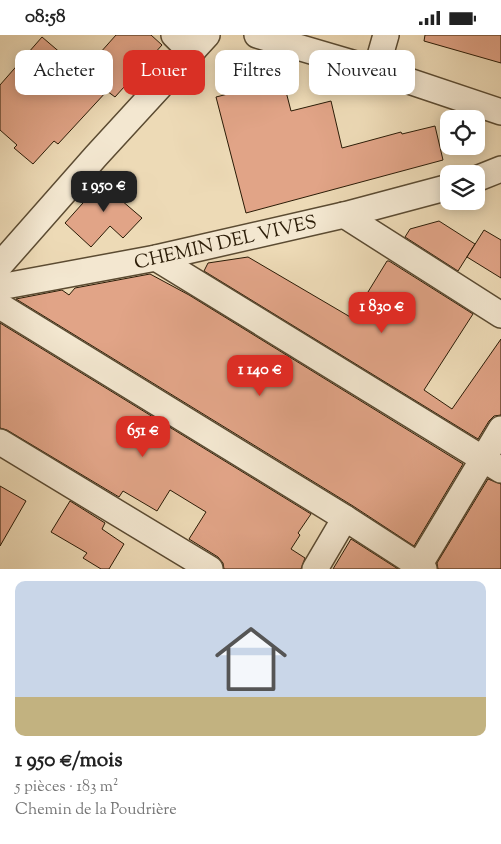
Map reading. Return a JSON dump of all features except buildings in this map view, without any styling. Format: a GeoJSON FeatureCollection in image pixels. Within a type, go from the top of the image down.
{"type":"FeatureCollection","features":[{"type":"Feature","properties":{"kind":"street"},"geometry":{"type":"LineString","coordinates":[[0,265],[200,44],[174,35]]}},
{"type":"Feature","properties":{"kind":"street"},"geometry":{"type":"LineString","coordinates":[[257,35],[309,50]]}},
{"type":"Feature","properties":{"kind":"street"},"geometry":{"type":"LineString","coordinates":[[382,50],[386,35]]}},
{"type":"Feature","properties":{"kind":"street"},"geometry":{"type":"LineString","coordinates":[[415,83],[501,112]]}},
{"type":"Feature","properties":{"kind":"street"},"geometry":{"type":"LineString","coordinates":[[485,175],[501,169]]}},
{"type":"Feature","properties":{"kind":"street","name":"CHEMIN DEL VIVES"},"geometry":{"type":"LineString","coordinates":[[0,287],[156,258],[344,215],[440,189]]}},
{"type":"Feature","properties":{"kind":"street"},"geometry":{"type":"LineString","coordinates":[[344,215],[501,315]]}},
{"type":"Feature","properties":{"kind":"street"},"geometry":{"type":"LineString","coordinates":[[156,258],[492,465]]}},
{"type":"Feature","properties":{"kind":"street"},"geometry":{"type":"LineString","coordinates":[[0,306],[345,518],[420,568],[492,465],[501,429]]}},
{"type":"Feature","properties":{"kind":"street"},"geometry":{"type":"LineString","coordinates":[[0,442],[210,569]]}},
{"type":"Feature","properties":{"kind":"street"},"geometry":{"type":"LineString","coordinates":[[315,569],[345,518]]}}]}
